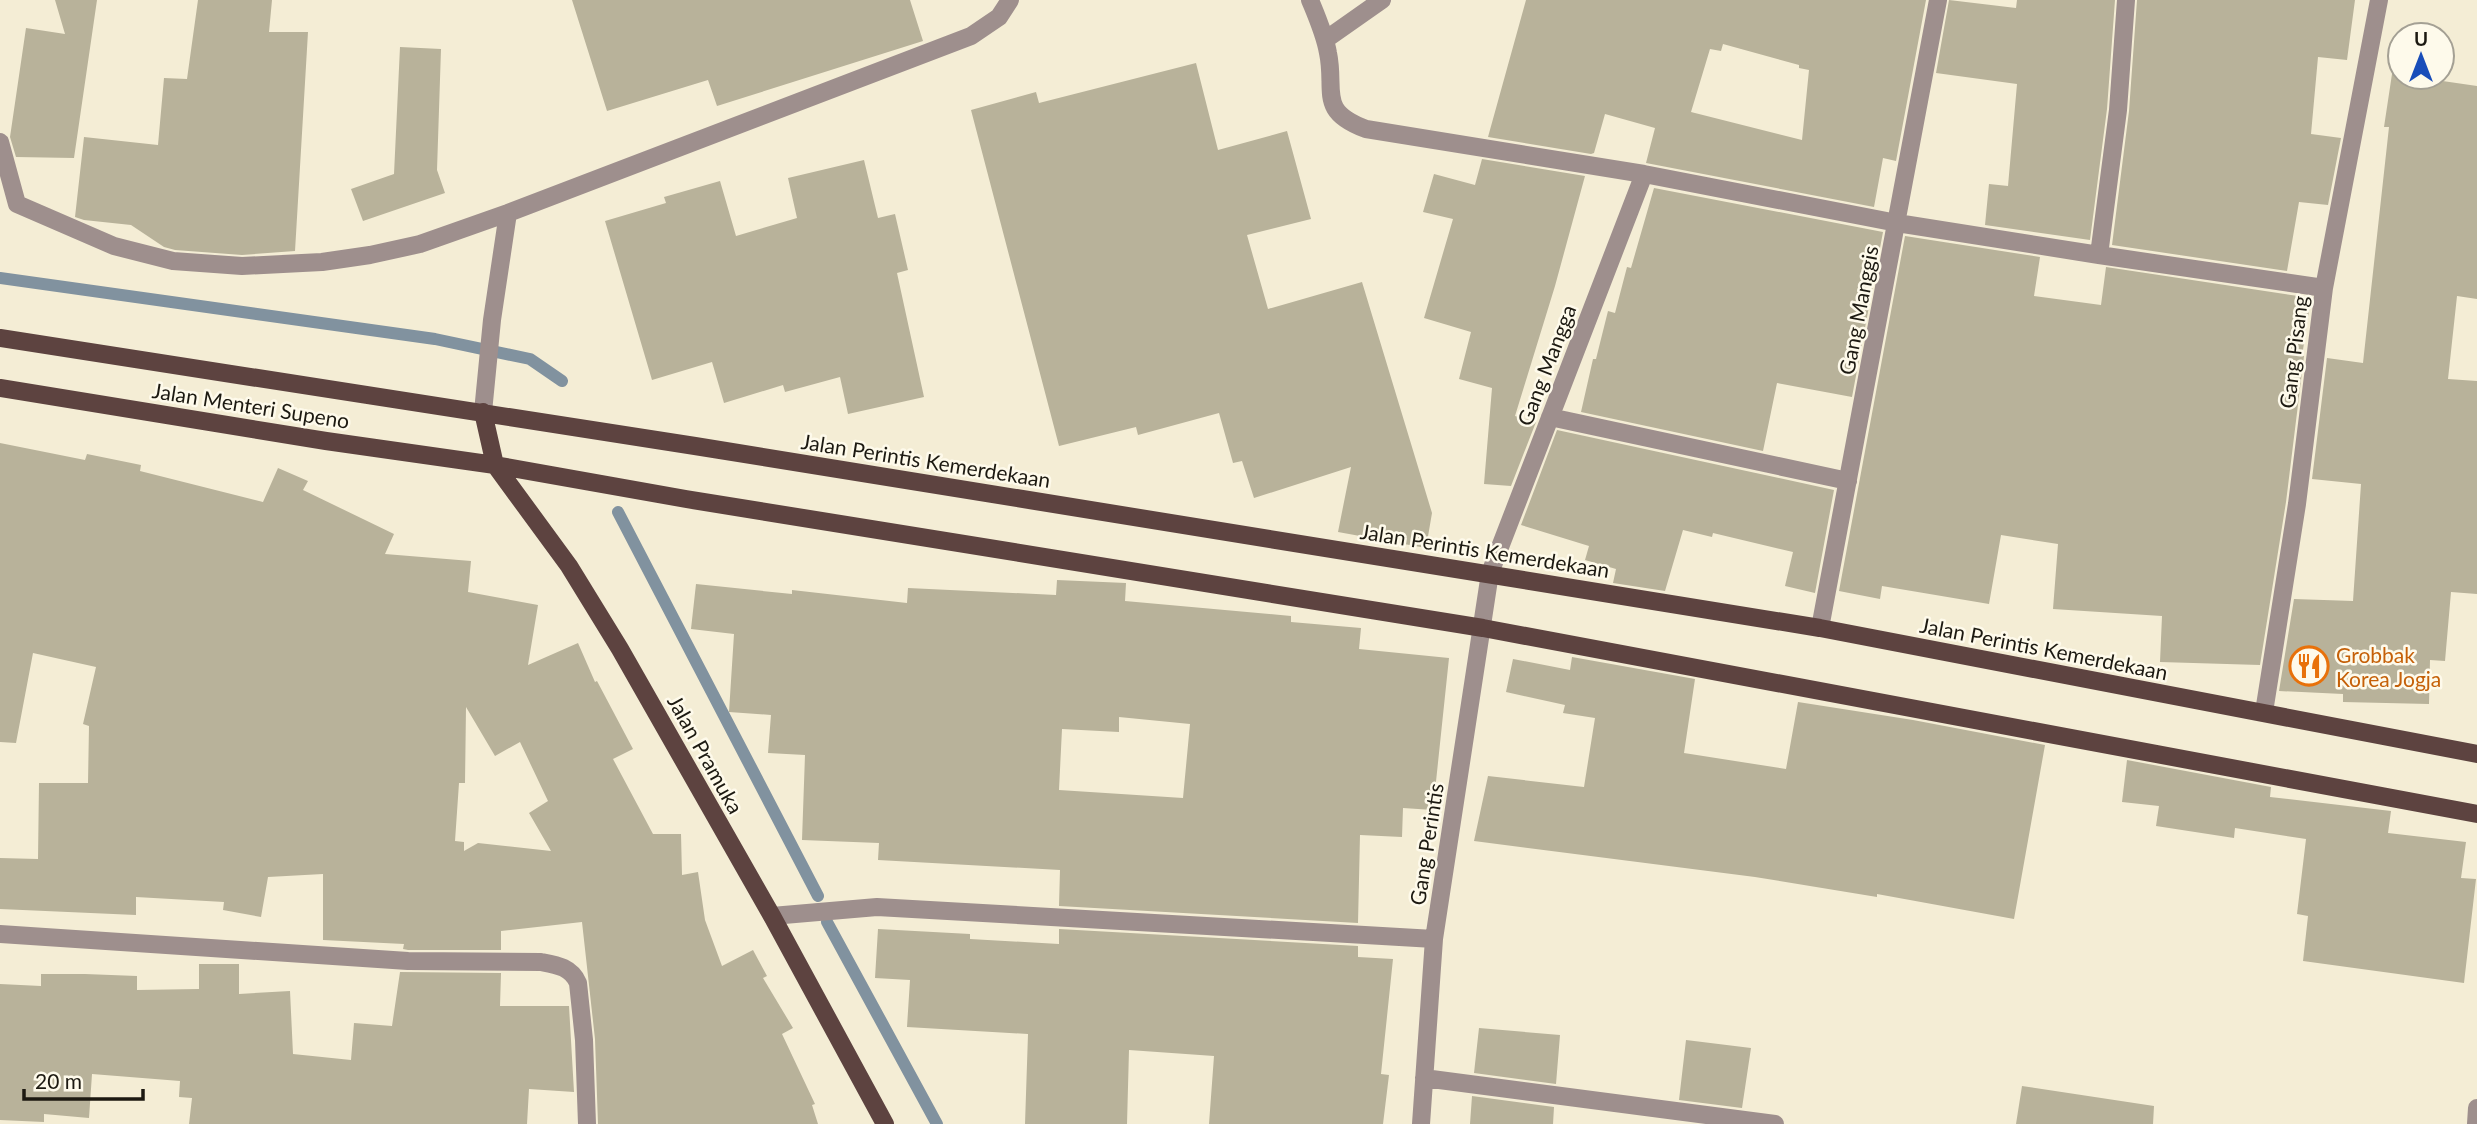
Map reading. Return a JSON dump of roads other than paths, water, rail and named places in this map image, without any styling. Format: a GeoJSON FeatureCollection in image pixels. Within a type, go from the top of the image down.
{"type":"FeatureCollection","features":[{"type":"Feature","properties":{"kind":"main road","name":"Jalan Menteri Supeno"},"geometry":{"type":"LineString","coordinates":[[0,338],[482,412]]}},
{"type":"Feature","properties":{"kind":"main road","name":"Jalan Menteri Supeno"},"geometry":{"type":"LineString","coordinates":[[0,387],[495,466]]}},
{"type":"Feature","properties":{"kind":"main road","name":"Jalan Perintis Kemerdekaan"},"geometry":{"type":"LineString","coordinates":[[482,412],[1820,628],[2477,754]]}},
{"type":"Feature","properties":{"kind":"main road","name":"Jalan Pramuka"},"geometry":{"type":"LineString","coordinates":[[482,412],[495,466],[569,566],[614,638],[772,916],[885,1124]]}},
{"type":"Feature","properties":{"kind":"main road"},"geometry":{"type":"LineString","coordinates":[[495,466],[713,504],[1483,628],[2477,814]]}},
{"type":"Feature","properties":{"kind":"street"},"geometry":{"type":"LineString","coordinates":[[0,142],[18,204],[114,246],[173,261],[243,266],[322,262],[370,256],[420,244],[508,213],[971,36],[999,17],[1010,0]]}},
{"type":"Feature","properties":{"kind":"street"},"geometry":{"type":"LineString","coordinates":[[1310,0],[1329,57],[1331,102],[1343,117],[1366,129],[1644,174],[1897,223],[2099,256],[2324,288]]}},
{"type":"Feature","properties":{"kind":"street"},"geometry":{"type":"LineString","coordinates":[[1325,40],[1382,0]]}},
{"type":"Feature","properties":{"kind":"street","name":"Gang Manggis"},"geometry":{"type":"LineString","coordinates":[[1820,628],[1938,0]]}},
{"type":"Feature","properties":{"kind":"street"},"geometry":{"type":"LineString","coordinates":[[2099,256],[2119,97],[2126,0]]}},
{"type":"Feature","properties":{"kind":"street","name":"Gang Pisang"},"geometry":{"type":"LineString","coordinates":[[2264,712],[2297,504],[2324,288],[2379,0]]}},
{"type":"Feature","properties":{"kind":"street","name":"Gang Mangga"},"geometry":{"type":"LineString","coordinates":[[1490,573],[1644,174]]}},
{"type":"Feature","properties":{"kind":"street"},"geometry":{"type":"LineString","coordinates":[[482,412],[508,213]]}},
{"type":"Feature","properties":{"kind":"street"},"geometry":{"type":"LineString","coordinates":[[1550,417],[1848,481]]}},
{"type":"Feature","properties":{"kind":"street","name":"Gang Perintis"},"geometry":{"type":"LineString","coordinates":[[1421,1124],[1434,939],[1490,573]]}},
{"type":"Feature","properties":{"kind":"street"},"geometry":{"type":"LineString","coordinates":[[772,916],[877,907],[1434,939]]}},
{"type":"Feature","properties":{"kind":"street"},"geometry":{"type":"LineString","coordinates":[[0,934],[408,961],[541,962],[567,968],[575,975],[578,983],[584,1040],[587,1124]]}},
{"type":"Feature","properties":{"kind":"street"},"geometry":{"type":"LineString","coordinates":[[1424,1078],[1775,1124]]}},
{"type":"Feature","properties":{"kind":"street"},"geometry":{"type":"LineString","coordinates":[[2476,1124],[2477,1108]]}},
{"type":"Feature","properties":{"kind":"waterway"},"geometry":{"type":"LineString","coordinates":[[0,278],[435,339],[530,359],[562,381]]}},
{"type":"Feature","properties":{"kind":"waterway"},"geometry":{"type":"LineString","coordinates":[[618,512],[818,896]]}},
{"type":"Feature","properties":{"kind":"waterway"},"geometry":{"type":"LineString","coordinates":[[827,922],[937,1124]]}},
{"type":"Feature","properties":{"kind":"place","name":"Grobbak Korea Jogja"},"geometry":{"type":"Point","coordinates":[2309,666]}}]}
